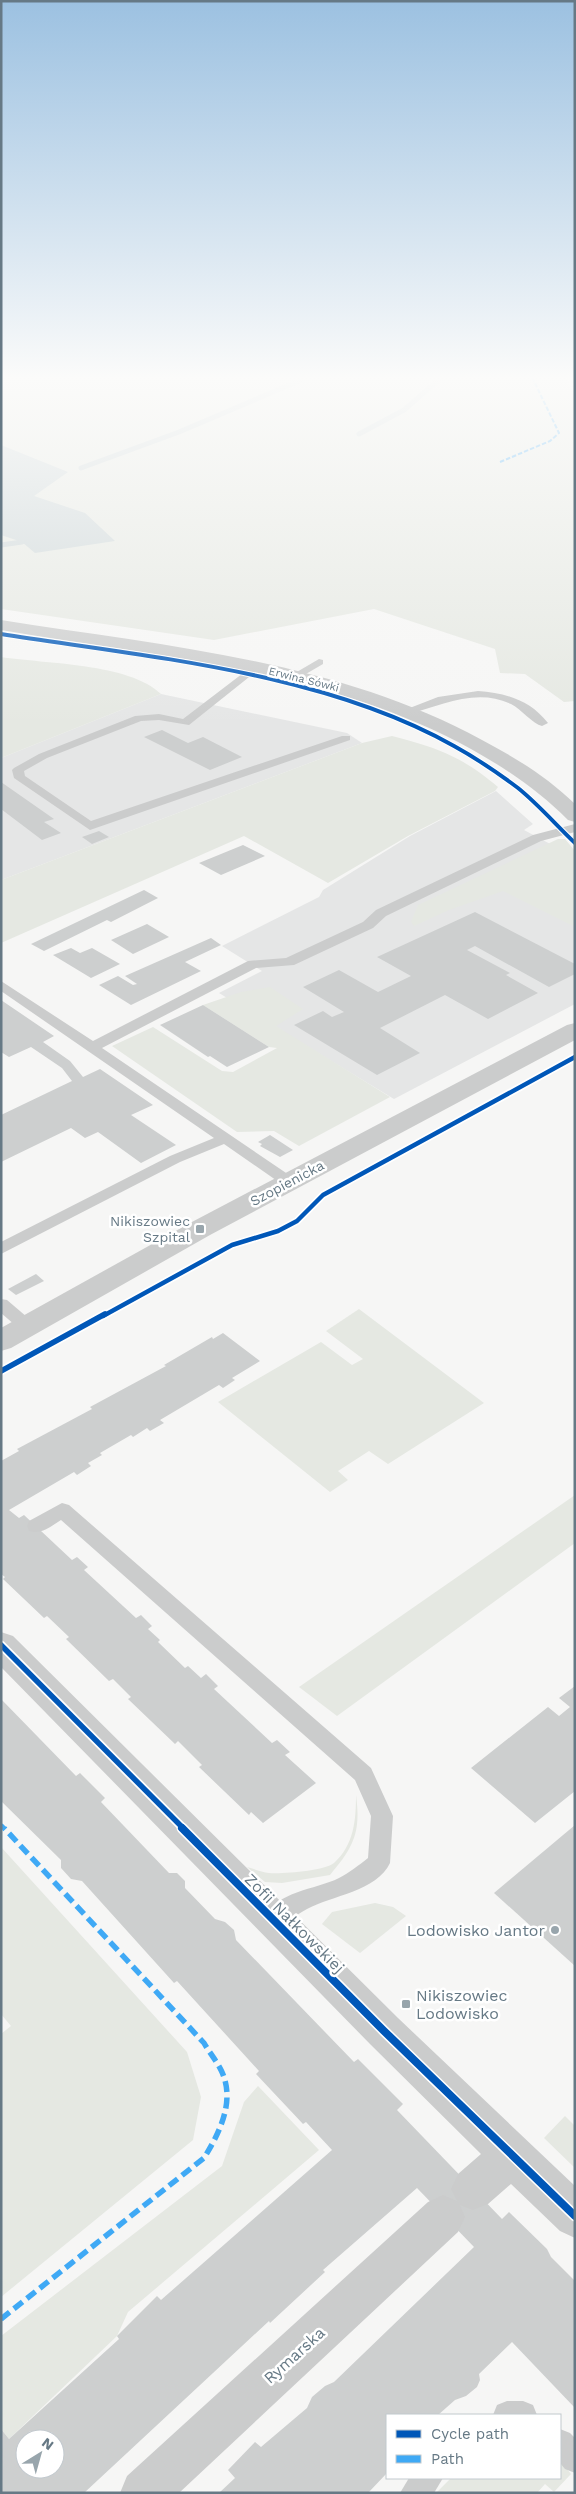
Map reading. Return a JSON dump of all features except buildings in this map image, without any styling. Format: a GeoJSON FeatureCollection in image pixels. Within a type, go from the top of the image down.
{"type":"FeatureCollection","features":[{"type":"Feature","properties":{"kind":"street","name":"Erwina Sówki"},"geometry":{"type":"LineString","coordinates":[[1,625],[255,668],[295,676],[365,696],[408,711],[457,733],[498,756],[541,785],[575,816]]}},
{"type":"Feature","properties":{"kind":"street","name":"Szopienicka"},"geometry":{"type":"LineString","coordinates":[[1,1341],[200,1229],[575,1030]]}},
{"type":"Feature","properties":{"kind":"street","name":"Zofii Nałkowskiej"},"geometry":{"type":"LineString","coordinates":[[1,1645],[512,2156],[575,2216]]}},
{"type":"Feature","properties":{"kind":"street","name":"Rymarska"},"geometry":{"type":"LineString","coordinates":[[162,2486],[450,2211],[512,2156]]}},
{"type":"Feature","properties":{"kind":"lane"},"geometry":{"type":"LineString","coordinates":[[295,676],[319,662]]}},
{"type":"Feature","properties":{"kind":"lane"},"geometry":{"type":"LineString","coordinates":[[255,668],[185,723],[159,717],[139,718],[43,756],[18,770],[20,778],[90,826],[346,738]]}},
{"type":"Feature","properties":{"kind":"lane"},"geometry":{"type":"LineString","coordinates":[[408,711],[444,697],[479,694],[499,696],[522,704],[533,711],[542,723]]}},
{"type":"Feature","properties":{"kind":"lane"},"geometry":{"type":"LineString","coordinates":[[91,1048],[253,964],[289,962],[368,925],[381,913],[537,838],[575,828]]}},
{"type":"Feature","properties":{"kind":"lane"},"geometry":{"type":"LineString","coordinates":[[1,985],[36,1007],[91,1048],[289,1182]]}},
{"type":"Feature","properties":{"kind":"lane"},"geometry":{"type":"LineString","coordinates":[[1,1250],[175,1159],[224,1138]]}},
{"type":"Feature","properties":{"kind":"lane"},"geometry":{"type":"LineString","coordinates":[[1,1304],[28,1327]]}},
{"type":"Feature","properties":{"kind":"lane"},"geometry":{"type":"LineString","coordinates":[[36,1526],[62,1510],[363,1774],[382,1816],[379,1862],[347,1885],[300,1901],[274,1919]]}},
{"type":"Feature","properties":{"kind":"lane"},"geometry":{"type":"LineString","coordinates":[[561,2444],[575,2459]]}},
{"type":"Feature","properties":{"kind":"lane"},"geometry":{"type":"LineString","coordinates":[[414,2493],[428,2479]]}},
{"type":"Feature","properties":{"kind":"shaded area"},"geometry":{"type":"Polygon","coordinates":[[[1,493],[575,493],[575,701],[564,702],[525,674],[500,673],[495,649],[374,609],[214,640],[1,609],[1,493]]]}},
{"type":"Feature","properties":{"kind":"shaded area"},"geometry":{"type":"Polygon","coordinates":[[[1,493],[38,493],[34,496],[85,513],[115,541],[35,553],[22,542],[1,535],[1,493]]]}},
{"type":"Feature","properties":{"kind":"shaded area"},"geometry":{"type":"Polygon","coordinates":[[[1,657],[86,666],[108,671],[129,676],[147,684],[161,694],[1,758],[1,657]]]}},
{"type":"Feature","properties":{"kind":"shaded area"},"geometry":{"type":"Polygon","coordinates":[[[161,694],[347,733],[362,743],[1,880],[1,758],[161,694]]]}},
{"type":"Feature","properties":{"kind":"shaded area"},"geometry":{"type":"Polygon","coordinates":[[[392,736],[448,754],[485,776],[498,787],[495,791],[408,836],[328,883],[244,836],[1,943],[1,880],[362,743],[392,736]]]}},
{"type":"Feature","properties":{"kind":"shaded area"},"geometry":{"type":"Polygon","coordinates":[[[496,791],[533,824],[524,830],[554,846],[575,866],[575,1004],[394,1099],[219,993],[262,971],[222,946],[319,897],[323,890],[410,836],[496,791]]]}},
{"type":"Feature","properties":{"kind":"shaded area"},"geometry":{"type":"Polygon","coordinates":[[[558,839],[565,839],[575,851],[575,927],[503,891],[449,910],[414,926],[411,922],[418,905],[558,839]]]}},
{"type":"Feature","properties":{"kind":"shaded area"},"geometry":{"type":"Polygon","coordinates":[[[270,987],[303,1009],[276,1026],[390,1097],[299,1146],[274,1131],[237,1132],[112,1046],[153,1027],[222,1071],[233,1072],[277,1048],[269,1047],[203,1005],[241,992],[270,987]]]}},
{"type":"Feature","properties":{"kind":"shaded area"},"geometry":{"type":"Polygon","coordinates":[[[359,1309],[484,1403],[388,1464],[369,1451],[338,1471],[348,1480],[330,1492],[218,1402],[321,1342],[352,1365],[363,1359],[326,1331],[359,1309]]]}},
{"type":"Feature","properties":{"kind":"shaded area"},"geometry":{"type":"Polygon","coordinates":[[[575,1495],[575,1543],[337,1716],[299,1687],[575,1495]]]}},
{"type":"Feature","properties":{"kind":"shaded area"},"geometry":{"type":"Polygon","coordinates":[[[356,1795],[357,1819],[354,1838],[345,1856],[330,1875],[282,1883],[265,1882],[247,1867],[269,1873],[284,1873],[313,1870],[334,1863],[341,1856],[350,1840],[354,1823],[356,1795]]]}},
{"type":"Feature","properties":{"kind":"shaded area"},"geometry":{"type":"Polygon","coordinates":[[[1,1847],[187,2052],[201,2097],[193,2140],[1,2297],[1,2034],[11,2026],[1,2014],[1,1847]]]}},
{"type":"Feature","properties":{"kind":"shaded area"},"geometry":{"type":"Polygon","coordinates":[[[375,1903],[393,1907],[406,1916],[360,1953],[322,1924],[332,1912],[375,1903]]]}},
{"type":"Feature","properties":{"kind":"shaded area"},"geometry":{"type":"Polygon","coordinates":[[[258,2086],[319,2150],[128,2312],[117,2336],[19,2429],[15,2429],[15,2433],[9,2439],[1,2429],[1,2336],[222,2166],[244,2102],[258,2086]]]}},
{"type":"Feature","properties":{"kind":"shaded area"},"geometry":{"type":"Polygon","coordinates":[[[565,2116],[575,2126],[575,2168],[544,2138],[565,2116]]]}},
{"type":"Feature","properties":{"kind":"shaded area"},"geometry":{"type":"Polygon","coordinates":[[[561,2461],[571,2474],[554,2492],[545,2484],[537,2493],[436,2493],[450,2479],[561,2479],[561,2461]]]}},
{"type":"Feature","properties":{"kind":"waterway"},"geometry":{"type":"LineString","coordinates":[[1,545],[22,542]]}},
{"type":"Feature","properties":{"kind":"marked path"},"geometry":{"type":"LineString","coordinates":[[1,1825],[204,2043],[221,2070],[227,2093],[224,2116],[216,2138],[204,2158],[1,2319]]}},
{"type":"Feature","properties":{"kind":"cycle path"},"geometry":{"type":"LineString","coordinates":[[1,634],[233,672],[310,690],[384,714],[454,746],[518,789],[575,843]]}},
{"type":"Feature","properties":{"kind":"cycle path"},"geometry":{"type":"LineString","coordinates":[[1,1371],[232,1245],[278,1231],[297,1221],[323,1195],[575,1057]]}},
{"type":"Feature","properties":{"kind":"cycle path"},"geometry":{"type":"LineString","coordinates":[[1,1645],[384,2031],[575,2216]]}},
{"type":"Feature","properties":{"kind":"place","name":"Nikiszowiec Szpital"},"geometry":{"type":"Point","coordinates":[200,1229]}},
{"type":"Feature","properties":{"kind":"place","name":"Lodowisko Jantor"},"geometry":{"type":"Point","coordinates":[555,1930]}},
{"type":"Feature","properties":{"kind":"place","name":"Nikiszowiec Lodowisko"},"geometry":{"type":"Point","coordinates":[406,2004]}}]}
